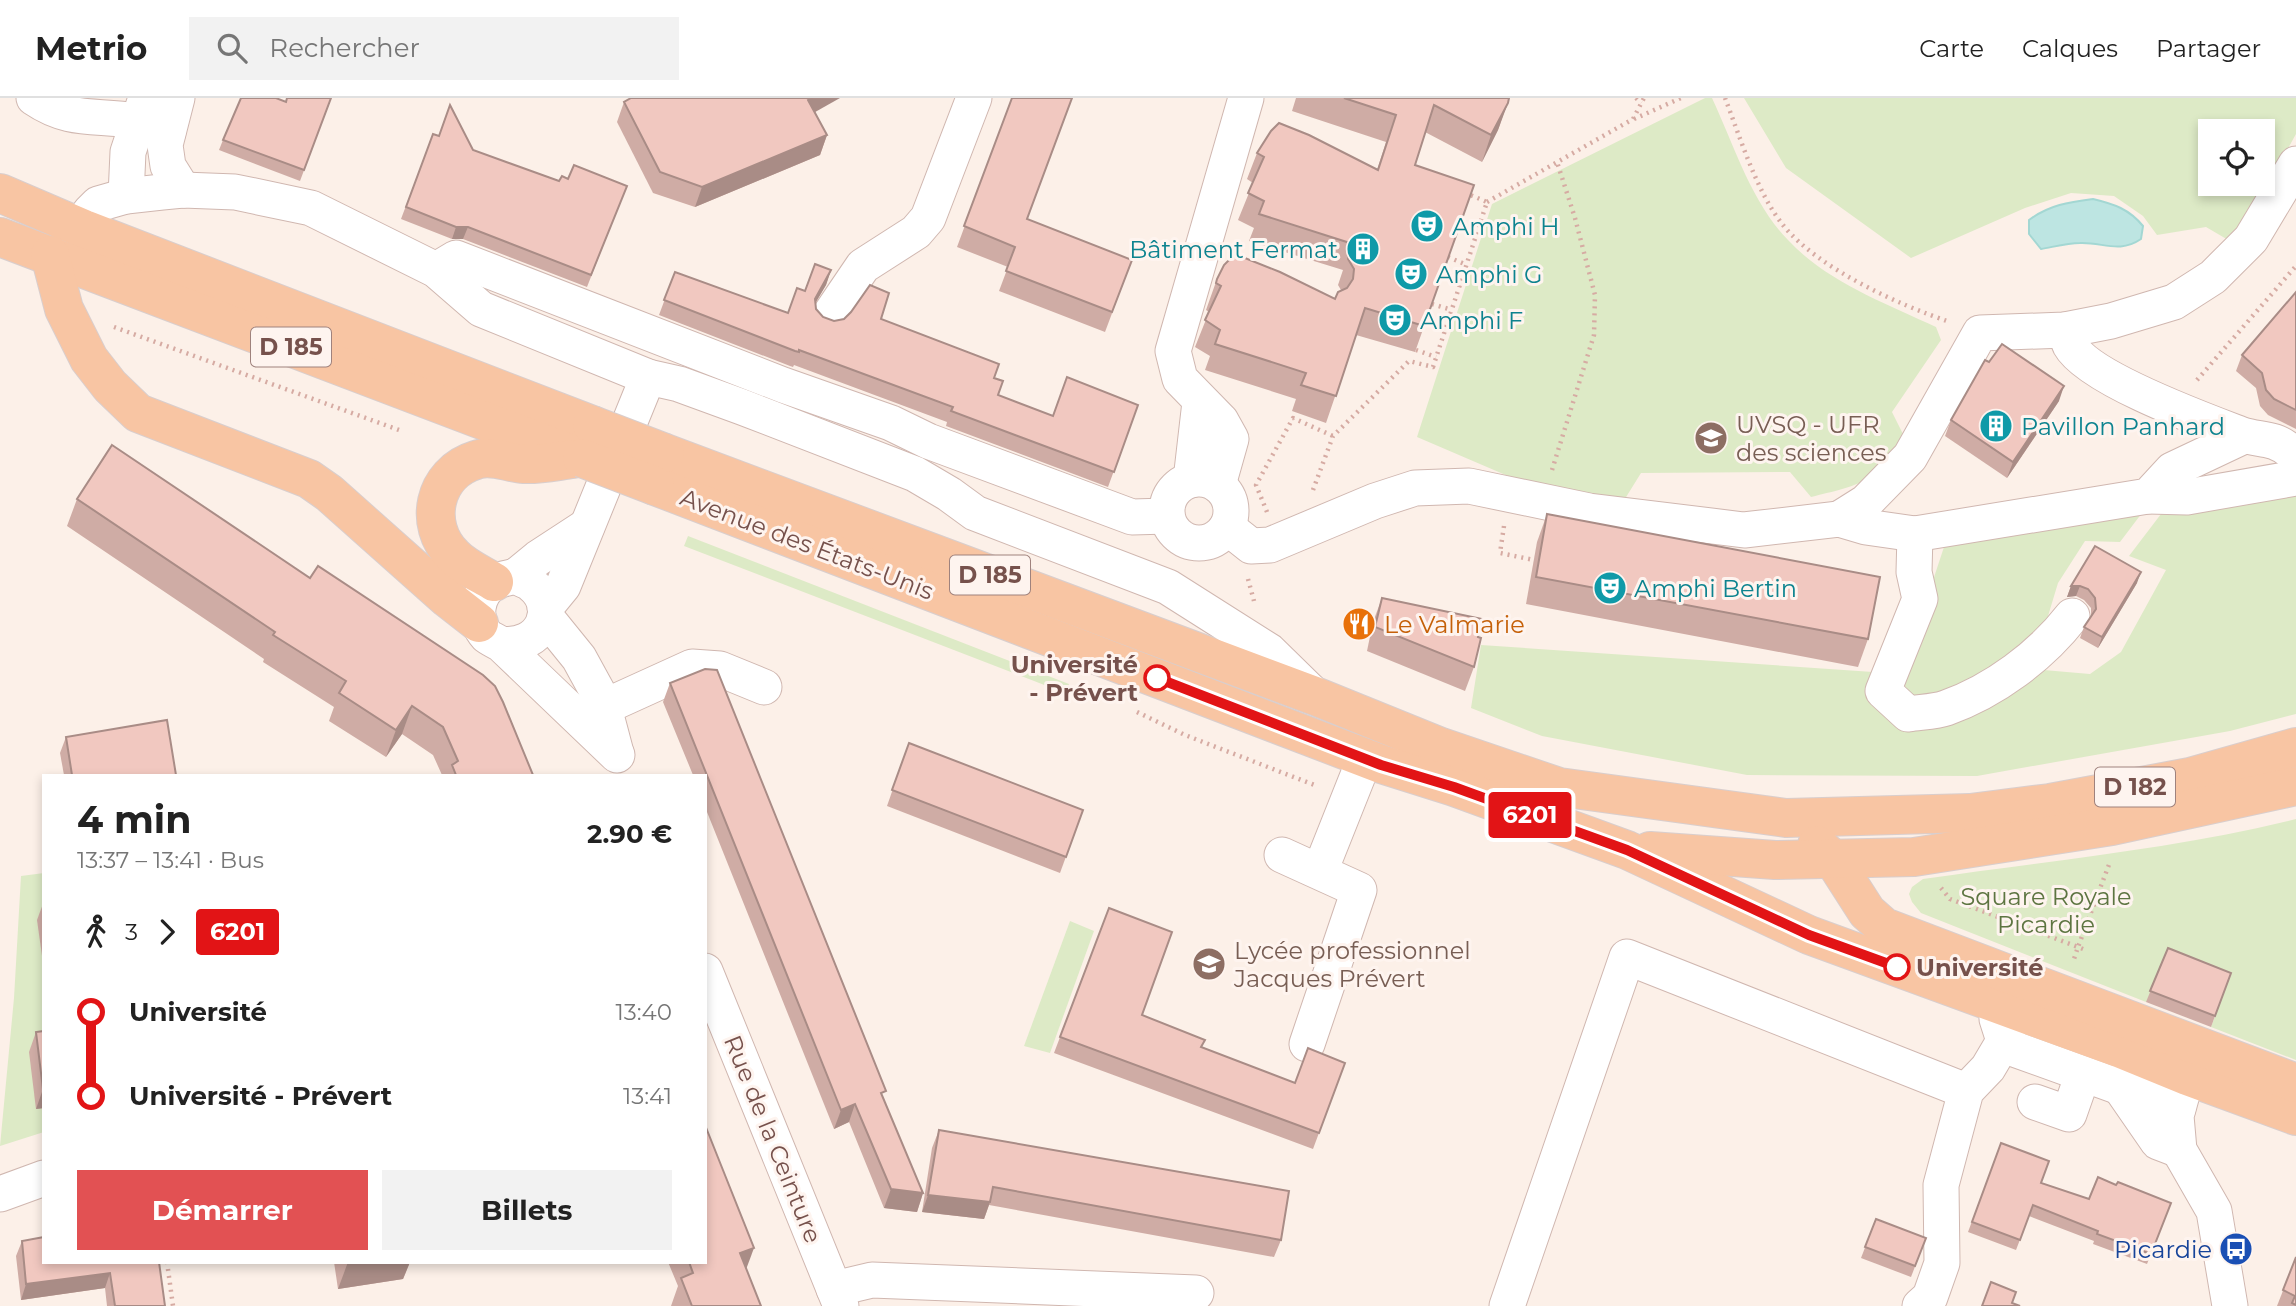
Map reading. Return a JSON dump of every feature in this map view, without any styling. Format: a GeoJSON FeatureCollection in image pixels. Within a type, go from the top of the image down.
{"type":"FeatureCollection","features":[{"type":"Feature","properties":{"kind":"main road","name":"Avenue des États-Unis"},"geometry":{"type":"LineString","coordinates":[[0,193],[587,441],[1365,758],[1454,787],[1627,850],[1809,935],[2122,1049],[2183,1092],[2296,1116]]}},
{"type":"Feature","properties":{"kind":"main road","name":"Avenue des États-Unis"},"geometry":{"type":"LineString","coordinates":[[0,237],[587,441]]}},
{"type":"Feature","properties":{"kind":"main road"},"geometry":{"type":"LineString","coordinates":[[50,255],[64,309],[89,359],[110,386],[138,413],[309,479],[329,493],[490,634]]}},
{"type":"Feature","properties":{"kind":"main road"},"geometry":{"type":"LineString","coordinates":[[505,579],[454,556],[442,541],[435,522],[435,502],[443,484],[457,468],[475,460],[489,457],[525,464],[587,441]]}},
{"type":"Feature","properties":{"kind":"main road","name":"Avenue des États-Unis"},"geometry":{"type":"LineString","coordinates":[[660,470],[1315,696],[1441,747],[1559,787],[1786,818]]}},
{"type":"Feature","properties":{"kind":"main road","name":"D 182"},"geometry":{"type":"LineString","coordinates":[[1786,818],[1970,813],[2050,803],[2190,777],[2296,747]]}},
{"type":"Feature","properties":{"kind":"main road","name":"D 182"},"geometry":{"type":"LineString","coordinates":[[1627,850],[1775,860],[1914,857],[2112,827],[2296,786]]}},
{"type":"Feature","properties":{"kind":"main road"},"geometry":{"type":"LineString","coordinates":[[1786,818],[1833,859],[1867,912],[1884,927],[2296,1083]]}},
{"type":"Feature","properties":{"kind":"main road"},"geometry":{"type":"LineString","coordinates":[[2122,1049],[2166,1035]]}},
{"type":"Feature","properties":{"kind":"main road"},"geometry":{"type":"LineString","coordinates":[[2166,1035],[2183,1092]]}},
{"type":"Feature","properties":{"kind":"street"},"geometry":{"type":"LineString","coordinates":[[34,98],[48,108],[73,116],[150,117]]}},
{"type":"Feature","properties":{"kind":"street"},"geometry":{"type":"LineString","coordinates":[[126,196],[128,152],[150,117],[177,98]]}},
{"type":"Feature","properties":{"kind":"street"},"geometry":{"type":"LineString","coordinates":[[829,316],[863,266],[916,232],[928,218],[974,98]]}},
{"type":"Feature","properties":{"kind":"street"},"geometry":{"type":"LineString","coordinates":[[1205,483],[1227,494],[1231,504],[1231,516],[1219,537],[1207,542],[1194,542],[1181,538],[1172,528],[1167,516],[1168,504],[1172,493],[1205,483],[1231,439],[1221,421],[1180,379],[1173,351],[1214,254],[1250,114]]}},
{"type":"Feature","properties":{"kind":"street"},"geometry":{"type":"LineString","coordinates":[[150,117],[165,145],[168,166],[184,190]]}},
{"type":"Feature","properties":{"kind":"street"},"geometry":{"type":"LineString","coordinates":[[1839,519],[1866,502],[1910,457],[1980,333],[2065,330],[2111,321],[2175,302],[2213,278],[2251,239],[2296,164]]}},
{"type":"Feature","properties":{"kind":"street","name":"Avenue des États-Unis"},"geometry":{"type":"LineString","coordinates":[[84,229],[90,212],[98,204],[126,196],[184,190],[235,192],[311,208],[436,270],[481,309],[648,377],[679,384],[915,474],[975,513],[1168,587],[1269,651],[1315,696]]}},
{"type":"Feature","properties":{"kind":"street"},"geometry":{"type":"LineString","coordinates":[[436,270],[456,258],[808,382],[928,441],[1132,517],[1167,516]]}},
{"type":"Feature","properties":{"kind":"street"},"geometry":{"type":"LineString","coordinates":[[1227,527],[1251,546],[1282,540],[1375,501],[1415,488],[1469,486],[1589,511],[1744,530],[1839,519],[1866,527],[1915,534],[2148,496],[2187,497],[2293,464],[2279,442],[2244,436],[2140,394],[2088,363],[2071,346],[2065,330]]}},
{"type":"Feature","properties":{"kind":"street"},"geometry":{"type":"LineString","coordinates":[[490,634],[513,646],[525,643],[535,636],[541,627],[545,612],[563,586],[648,377]]}},
{"type":"Feature","properties":{"kind":"street"},"geometry":{"type":"LineString","coordinates":[[2148,496],[2172,470],[2244,436]]}},
{"type":"Feature","properties":{"kind":"street"},"geometry":{"type":"LineString","coordinates":[[915,474],[928,441]]}},
{"type":"Feature","properties":{"kind":"street"},"geometry":{"type":"LineString","coordinates":[[587,526],[483,593],[477,608],[490,634],[622,765]]}},
{"type":"Feature","properties":{"kind":"street"},"geometry":{"type":"LineString","coordinates":[[1915,534],[1914,572],[1920,599],[1883,691],[1908,714],[1944,709],[1981,691],[2014,671],[2054,640],[2072,616]]}},
{"type":"Feature","properties":{"kind":"street"},"geometry":{"type":"LineString","coordinates":[[505,579],[536,589],[540,595],[545,612],[579,658],[604,707],[622,765]]}},
{"type":"Feature","properties":{"kind":"street"},"geometry":{"type":"LineString","coordinates":[[604,707],[692,667],[720,669],[764,687]]}},
{"type":"Feature","properties":{"kind":"street"},"geometry":{"type":"LineString","coordinates":[[1320,871],[1365,758]]}},
{"type":"Feature","properties":{"kind":"street"},"geometry":{"type":"LineString","coordinates":[[1282,855],[1359,890],[1307,1044]]}},
{"type":"Feature","properties":{"kind":"street"},"geometry":{"type":"LineString","coordinates":[[1507,1306],[1626,957],[1966,1091]]}},
{"type":"Feature","properties":{"kind":"street","name":"Rue de la Ceinture"},"geometry":{"type":"LineString","coordinates":[[707,976],[838,1298]]}},
{"type":"Feature","properties":{"kind":"street"},"geometry":{"type":"LineString","coordinates":[[1991,1001],[2004,1041],[2017,1050],[2120,1087],[2183,1092],[2176,1116],[2179,1150],[2214,1212],[2230,1306]]}},
{"type":"Feature","properties":{"kind":"street"},"geometry":{"type":"LineString","coordinates":[[1920,1306],[1930,1297],[1942,1264],[1941,1185],[1966,1091],[1988,1068],[2004,1041]]}},
{"type":"Feature","properties":{"kind":"street"},"geometry":{"type":"LineString","coordinates":[[2122,1049],[2120,1087],[2158,1143],[2179,1150]]}},
{"type":"Feature","properties":{"kind":"street"},"geometry":{"type":"LineString","coordinates":[[2035,1102],[2069,1114],[2083,1074]]}},
{"type":"Feature","properties":{"kind":"street"},"geometry":{"type":"LineString","coordinates":[[0,1194],[42,1179]]}},
{"type":"Feature","properties":{"kind":"street"},"geometry":{"type":"LineString","coordinates":[[838,1298],[872,1280],[1196,1293]]}},
{"type":"Feature","properties":{"kind":"path"},"geometry":{"type":"LineString","coordinates":[[1633,119],[1642,101],[1636,98]]}},
{"type":"Feature","properties":{"kind":"path"},"geometry":{"type":"LineString","coordinates":[[1282,540],[1333,436],[1409,361],[1433,367],[1486,202],[1633,119],[1681,98]]}},
{"type":"Feature","properties":{"kind":"path"},"geometry":{"type":"LineString","coordinates":[[1725,98],[1767,199],[1783,226],[1808,250],[1892,299],[1980,333]]}},
{"type":"Feature","properties":{"kind":"path"},"geometry":{"type":"LineString","coordinates":[[1534,560],[1500,553],[1594,335],[1595,295],[1557,162]]}},
{"type":"Feature","properties":{"kind":"path"},"geometry":{"type":"LineString","coordinates":[[1462,192],[1486,202]]}},
{"type":"Feature","properties":{"kind":"path"},"geometry":{"type":"LineString","coordinates":[[1448,257],[1466,265]]}},
{"type":"Feature","properties":{"kind":"path"},"geometry":{"type":"LineString","coordinates":[[2174,407],[2296,266]]}},
{"type":"Feature","properties":{"kind":"path"},"geometry":{"type":"LineString","coordinates":[[1432,304],[1452,310]]}},
{"type":"Feature","properties":{"kind":"path"},"geometry":{"type":"LineString","coordinates":[[64,309],[401,431]]}},
{"type":"Feature","properties":{"kind":"path"},"geometry":{"type":"LineString","coordinates":[[1416,350],[1436,357]]}},
{"type":"Feature","properties":{"kind":"path"},"geometry":{"type":"LineString","coordinates":[[1282,540],[1256,485],[1293,418],[1333,436]]}},
{"type":"Feature","properties":{"kind":"path"},"geometry":{"type":"LineString","coordinates":[[1311,426],[1314,419]]}},
{"type":"Feature","properties":{"kind":"path"},"geometry":{"type":"LineString","coordinates":[[1247,575],[1254,602]]}},
{"type":"Feature","properties":{"kind":"path"},"geometry":{"type":"LineString","coordinates":[[1300,779],[1319,787]]}},
{"type":"Feature","properties":{"kind":"path"},"geometry":{"type":"LineString","coordinates":[[2072,964],[2114,851]]}},
{"type":"Feature","properties":{"kind":"path"},"geometry":{"type":"LineString","coordinates":[[1937,885],[1950,899],[2080,948]]}},
{"type":"Feature","properties":{"kind":"path"},"geometry":{"type":"LineString","coordinates":[[167,1264],[173,1306]]}},
{"type":"Feature","properties":{"kind":"green space"},"geometry":{"type":"Polygon","coordinates":[[[1705,98],[1712,98],[1753,191],[1775,225],[1803,255],[1839,280],[1936,327],[1941,340],[1892,412],[1904,436],[1885,464],[1866,480],[1855,485],[1811,497],[1790,472],[1641,473],[1623,502],[1536,488],[1417,437],[1492,204],[1705,98]]]}},
{"type":"Feature","properties":{"kind":"green space"},"geometry":{"type":"Polygon","coordinates":[[[1744,98],[2296,98],[2296,134],[2275,172],[2275,119],[2198,119],[2198,196],[2262,196],[2235,244],[2206,227],[2157,235],[2143,216],[2114,196],[2071,193],[2025,208],[1911,258],[1786,168],[1744,98]]]}},
{"type":"Feature","properties":{"kind":"green space"},"geometry":{"type":"Polygon","coordinates":[[[2296,491],[2296,714],[2230,731],[1977,776],[1747,775],[1542,736],[1471,708],[1481,645],[1902,674],[1944,547],[2145,509],[2120,542],[2085,541],[2058,583],[2032,669],[2090,674],[2121,652],[2166,570],[2129,556],[2161,514],[2296,491]]]}},
{"type":"Feature","properties":{"kind":"green space"},"geometry":{"type":"Polygon","coordinates":[[[688,536],[1069,684],[1065,693],[684,546],[688,536]]]}},
{"type":"Feature","properties":{"kind":"green space","name":"Square Royale Picardie"},"geometry":{"type":"Polygon","coordinates":[[[2296,819],[2296,1060],[2211,1027],[2227,984],[2146,1002],[1921,913],[1909,894],[1912,887],[1923,879],[2111,854],[2296,819]]]}},
{"type":"Feature","properties":{"kind":"green space"},"geometry":{"type":"Polygon","coordinates":[[[42,873],[42,1133],[0,1146],[14,998],[21,876],[42,873]]]}},
{"type":"Feature","properties":{"kind":"green space"},"geometry":{"type":"Polygon","coordinates":[[[1070,921],[1094,931],[1050,1053],[1024,1046],[1070,921]]]}},
{"type":"Feature","properties":{"kind":"water"},"geometry":{"type":"Polygon","coordinates":[[[2093,199],[2114,205],[2132,215],[2143,226],[2141,239],[2118,247],[2080,243],[2041,249],[2029,234],[2029,220],[2044,211],[2076,201],[2093,199]]]}},
{"type":"Feature","properties":{"kind":"building"},"geometry":{"type":"Polygon","coordinates":[[[241,98],[276,98],[286,102],[287,98],[331,98],[304,170],[223,140],[241,98]]]}},
{"type":"Feature","properties":{"kind":"building"},"geometry":{"type":"Polygon","coordinates":[[[631,98],[811,98],[808,100],[827,135],[702,187],[660,172],[624,102],[631,98]]]}},
{"type":"Feature","properties":{"kind":"building"},"geometry":{"type":"Polygon","coordinates":[[[1012,98],[1072,98],[1027,219],[1132,260],[1112,312],[1006,271],[1015,247],[964,226],[1012,98]]]}},
{"type":"Feature","properties":{"kind":"building","name":"Bâtiment Fermat"},"geometry":{"type":"Polygon","coordinates":[[[1344,98],[1509,98],[1491,135],[1434,105],[1415,165],[1474,185],[1424,326],[1365,308],[1336,396],[1301,385],[1306,373],[1215,344],[1220,330],[1205,320],[1221,286],[1216,283],[1217,279],[1224,265],[1235,254],[1335,299],[1338,292],[1347,288],[1353,279],[1354,269],[1348,259],[1353,244],[1259,214],[1264,201],[1248,193],[1264,157],[1257,153],[1279,123],[1378,170],[1396,115],[1344,98]]]}},
{"type":"Feature","properties":{"kind":"building"},"geometry":{"type":"Polygon","coordinates":[[[450,105],[473,150],[559,181],[562,176],[568,179],[574,165],[627,186],[591,275],[468,227],[456,227],[406,207],[433,134],[439,136],[450,105]]]}},
{"type":"Feature","properties":{"kind":"building"},"geometry":{"type":"Polygon","coordinates":[[[815,264],[831,270],[815,299],[816,309],[823,317],[834,321],[844,319],[870,285],[889,293],[881,319],[999,364],[994,378],[1003,381],[998,395],[1053,416],[1067,377],[1138,405],[1114,472],[951,411],[953,407],[799,350],[795,351],[664,300],[675,272],[788,313],[797,288],[805,291],[815,264]]]}},
{"type":"Feature","properties":{"kind":"building"},"geometry":{"type":"Polygon","coordinates":[[[2296,292],[2296,410],[2274,399],[2266,390],[2262,373],[2242,355],[2296,292]]]}},
{"type":"Feature","properties":{"kind":"building","name":"Pavillon Panhard"},"geometry":{"type":"Polygon","coordinates":[[[2002,344],[2064,386],[2013,462],[1951,420],[1985,360],[1989,362],[2002,344]]]}},
{"type":"Feature","properties":{"kind":"building"},"geometry":{"type":"Polygon","coordinates":[[[112,445],[310,578],[318,566],[483,675],[495,686],[533,774],[456,774],[452,765],[458,761],[443,727],[412,706],[396,730],[339,693],[346,681],[273,635],[275,632],[77,499],[112,445]]]}},
{"type":"Feature","properties":{"kind":"building"},"geometry":{"type":"Polygon","coordinates":[[[1547,514],[1880,577],[1868,639],[1536,577],[1547,514]]]}},
{"type":"Feature","properties":{"kind":"building"},"geometry":{"type":"Polygon","coordinates":[[[2095,546],[2141,572],[2102,637],[2084,627],[2096,609],[2095,598],[2088,589],[2071,586],[2095,546]]]}},
{"type":"Feature","properties":{"kind":"building"},"geometry":{"type":"Polygon","coordinates":[[[1382,598],[1482,619],[1478,637],[1481,638],[1474,667],[1375,627],[1382,598]]]}},
{"type":"Feature","properties":{"kind":"building"},"geometry":{"type":"Polygon","coordinates":[[[705,669],[717,670],[886,1091],[881,1093],[923,1193],[891,1189],[855,1104],[841,1110],[670,683],[705,669]]]}},
{"type":"Feature","properties":{"kind":"building"},"geometry":{"type":"Polygon","coordinates":[[[167,720],[176,774],[72,774],[66,737],[167,720]]]}},
{"type":"Feature","properties":{"kind":"building"},"geometry":{"type":"Polygon","coordinates":[[[909,743],[1083,810],[1066,857],[892,790],[909,743]]]}},
{"type":"Feature","properties":{"kind":"building"},"geometry":{"type":"Polygon","coordinates":[[[1109,908],[1172,932],[1142,1015],[1205,1040],[1201,1047],[1295,1083],[1308,1048],[1345,1063],[1319,1133],[1060,1037],[1109,908]]]}},
{"type":"Feature","properties":{"kind":"building"},"geometry":{"type":"Polygon","coordinates":[[[2168,948],[2231,973],[2215,1016],[2150,991],[2168,948]]]}},
{"type":"Feature","properties":{"kind":"building"},"geometry":{"type":"Polygon","coordinates":[[[42,1031],[42,1081],[36,1032],[42,1031]]]}},
{"type":"Feature","properties":{"kind":"building"},"geometry":{"type":"Polygon","coordinates":[[[707,1130],[754,1248],[740,1253],[761,1306],[692,1306],[681,1278],[693,1273],[690,1264],[707,1264],[707,1130]]]}},
{"type":"Feature","properties":{"kind":"building"},"geometry":{"type":"Polygon","coordinates":[[[939,1130],[1289,1191],[1281,1240],[993,1187],[990,1202],[928,1195],[939,1130]]]}},
{"type":"Feature","properties":{"kind":"building"},"geometry":{"type":"Polygon","coordinates":[[[2001,1143],[2049,1161],[2041,1183],[2089,1199],[2098,1177],[2171,1203],[2151,1254],[2097,1234],[2098,1231],[2033,1205],[2020,1240],[1972,1222],[2001,1143]]]}},
{"type":"Feature","properties":{"kind":"building"},"geometry":{"type":"Polygon","coordinates":[[[1876,1219],[1926,1238],[1915,1266],[1865,1247],[1876,1219]]]}},
{"type":"Feature","properties":{"kind":"building"},"geometry":{"type":"Polygon","coordinates":[[[42,1237],[42,1264],[159,1264],[165,1306],[115,1306],[110,1273],[26,1284],[22,1241],[42,1237]]]}},
{"type":"Feature","properties":{"kind":"building"},"geometry":{"type":"Polygon","coordinates":[[[2296,1257],[2296,1305],[2292,1303],[2295,1296],[2283,1290],[2296,1257]]]}},
{"type":"Feature","properties":{"kind":"building"},"geometry":{"type":"Polygon","coordinates":[[[1991,1282],[2016,1292],[2012,1303],[2020,1306],[1982,1306],[1991,1282]]]}},
{"type":"Feature","properties":{"kind":"bus line","name":"6201"},"geometry":{"type":"LineString","coordinates":[[1157,678],[1381,765],[1454,787],[1627,850],[1809,935],[1897,967]]}},
{"type":"Feature","properties":{"kind":"place","name":"Amphi H"},"geometry":{"type":"Point","coordinates":[1427,226]}},
{"type":"Feature","properties":{"kind":"place","name":"Bâtiment Fermat"},"geometry":{"type":"Point","coordinates":[1363,249]}},
{"type":"Feature","properties":{"kind":"place","name":"Amphi G"},"geometry":{"type":"Point","coordinates":[1411,274]}},
{"type":"Feature","properties":{"kind":"place","name":"Amphi F"},"geometry":{"type":"Point","coordinates":[1395,320]}},
{"type":"Feature","properties":{"kind":"place","name":"Pavillon Panhard"},"geometry":{"type":"Point","coordinates":[1996,426]}},
{"type":"Feature","properties":{"kind":"place","name":"UVSQ - UFR des sciences"},"geometry":{"type":"Point","coordinates":[1711,438]}},
{"type":"Feature","properties":{"kind":"place","name":"Amphi Bertin"},"geometry":{"type":"Point","coordinates":[1610,588]}},
{"type":"Feature","properties":{"kind":"place","name":"Le Valmarie"},"geometry":{"type":"Point","coordinates":[1359,624]}},
{"type":"Feature","properties":{"kind":"place","name":"Université - Prévert"},"geometry":{"type":"Point","coordinates":[1157,678]}},
{"type":"Feature","properties":{"kind":"place","name":"Lycée professionnel Jacques Prévert"},"geometry":{"type":"Point","coordinates":[1209,964]}},
{"type":"Feature","properties":{"kind":"place","name":"Université"},"geometry":{"type":"Point","coordinates":[1897,967]}},
{"type":"Feature","properties":{"kind":"place","name":"Picardie"},"geometry":{"type":"Point","coordinates":[2236,1249]}}]}
